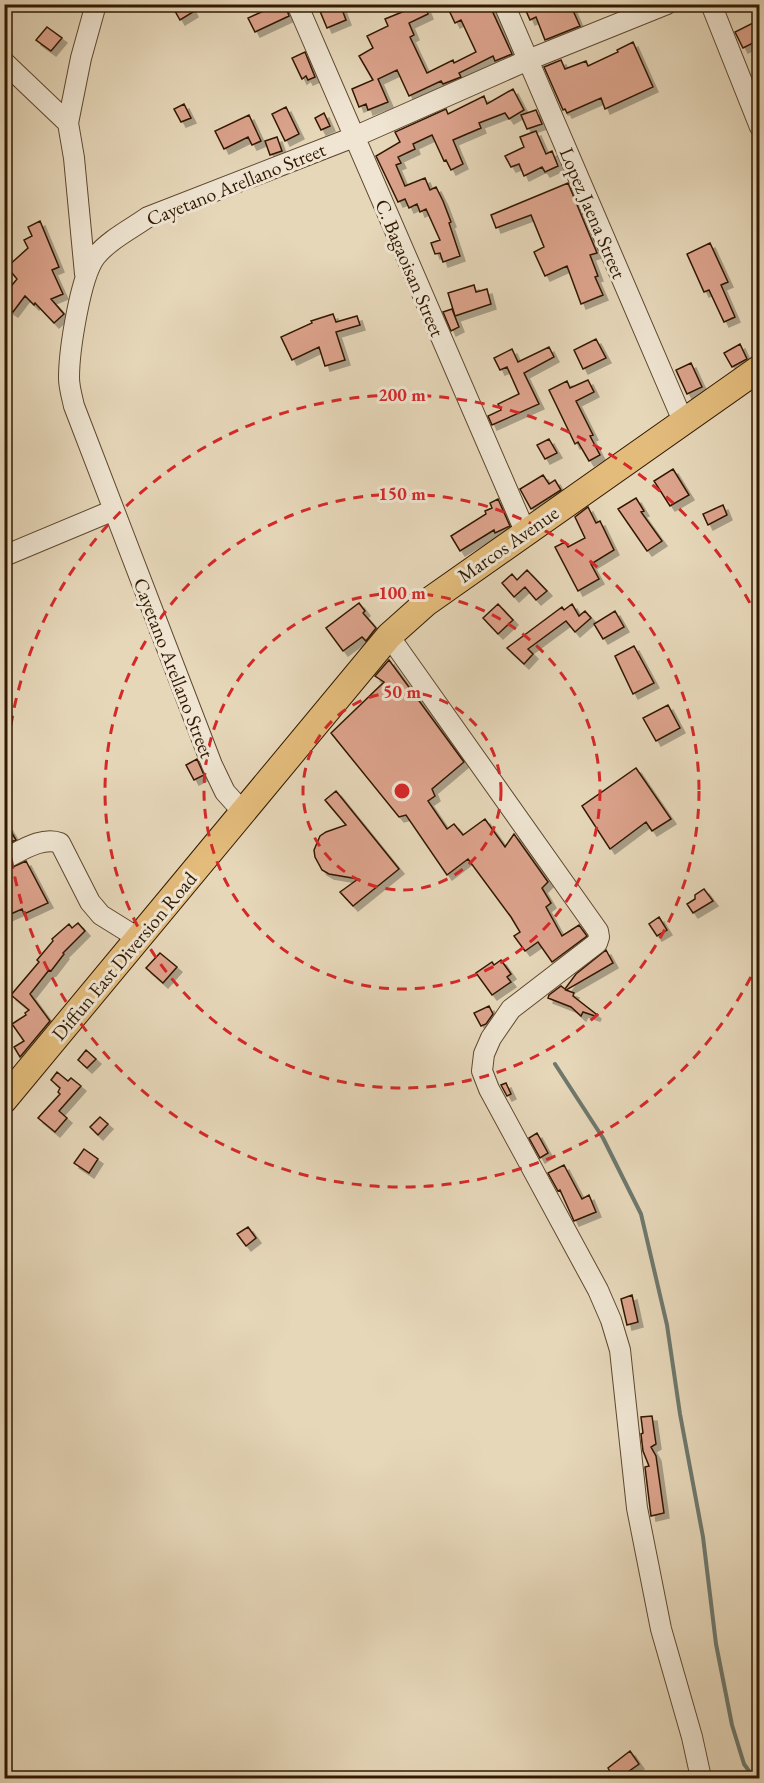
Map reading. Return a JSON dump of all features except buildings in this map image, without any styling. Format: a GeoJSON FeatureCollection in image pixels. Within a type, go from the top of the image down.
{"type":"FeatureCollection","features":[{"type":"Feature","properties":{"kind":"main road","name":"Marcos Avenue"},"geometry":{"type":"LineString","coordinates":[[243,812],[389,636],[426,603],[759,368]]}},
{"type":"Feature","properties":{"kind":"main road","name":"Diffun East Diversion Road"},"geometry":{"type":"LineString","coordinates":[[4,1100],[243,812]]}},
{"type":"Feature","properties":{"kind":"street"},"geometry":{"type":"LineString","coordinates":[[86,274],[74,158],[68,123],[81,58],[96,4]]}},
{"type":"Feature","properties":{"kind":"street","name":"C. Bagaoisan Street"},"geometry":{"type":"LineString","coordinates":[[297,4],[525,531]]}},
{"type":"Feature","properties":{"kind":"street","name":"Lopez Jaena Street"},"geometry":{"type":"LineString","coordinates":[[504,4],[683,421]]}},
{"type":"Feature","properties":{"kind":"street","name":"Cayetano Arellano Street"},"geometry":{"type":"LineString","coordinates":[[243,812],[225,792],[212,765],[74,406],[69,380],[71,352],[86,274],[96,256],[148,217],[354,137],[528,60],[667,4]]}},
{"type":"Feature","properties":{"kind":"street"},"geometry":{"type":"LineString","coordinates":[[711,4],[759,127]]}},
{"type":"Feature","properties":{"kind":"street"},"geometry":{"type":"LineString","coordinates":[[4,62],[68,123]]}},
{"type":"Feature","properties":{"kind":"street"},"geometry":{"type":"LineString","coordinates":[[4,556],[114,510]]}},
{"type":"Feature","properties":{"kind":"street"},"geometry":{"type":"LineString","coordinates":[[389,636],[598,930],[597,943],[511,1010],[491,1038],[484,1054],[482,1071],[489,1089],[598,1290],[611,1320],[620,1350],[637,1508],[662,1629],[692,1737],[701,1779]]}},
{"type":"Feature","properties":{"kind":"street"},"geometry":{"type":"LineString","coordinates":[[4,859],[42,841],[52,840],[60,843],[90,902],[101,915],[138,938]]}},
{"type":"Feature","properties":{"kind":"waterway"},"geometry":{"type":"LineString","coordinates":[[555,1064],[603,1138],[641,1214],[667,1325],[680,1414],[703,1537],[716,1644],[732,1725],[744,1764],[754,1778]]}}]}
